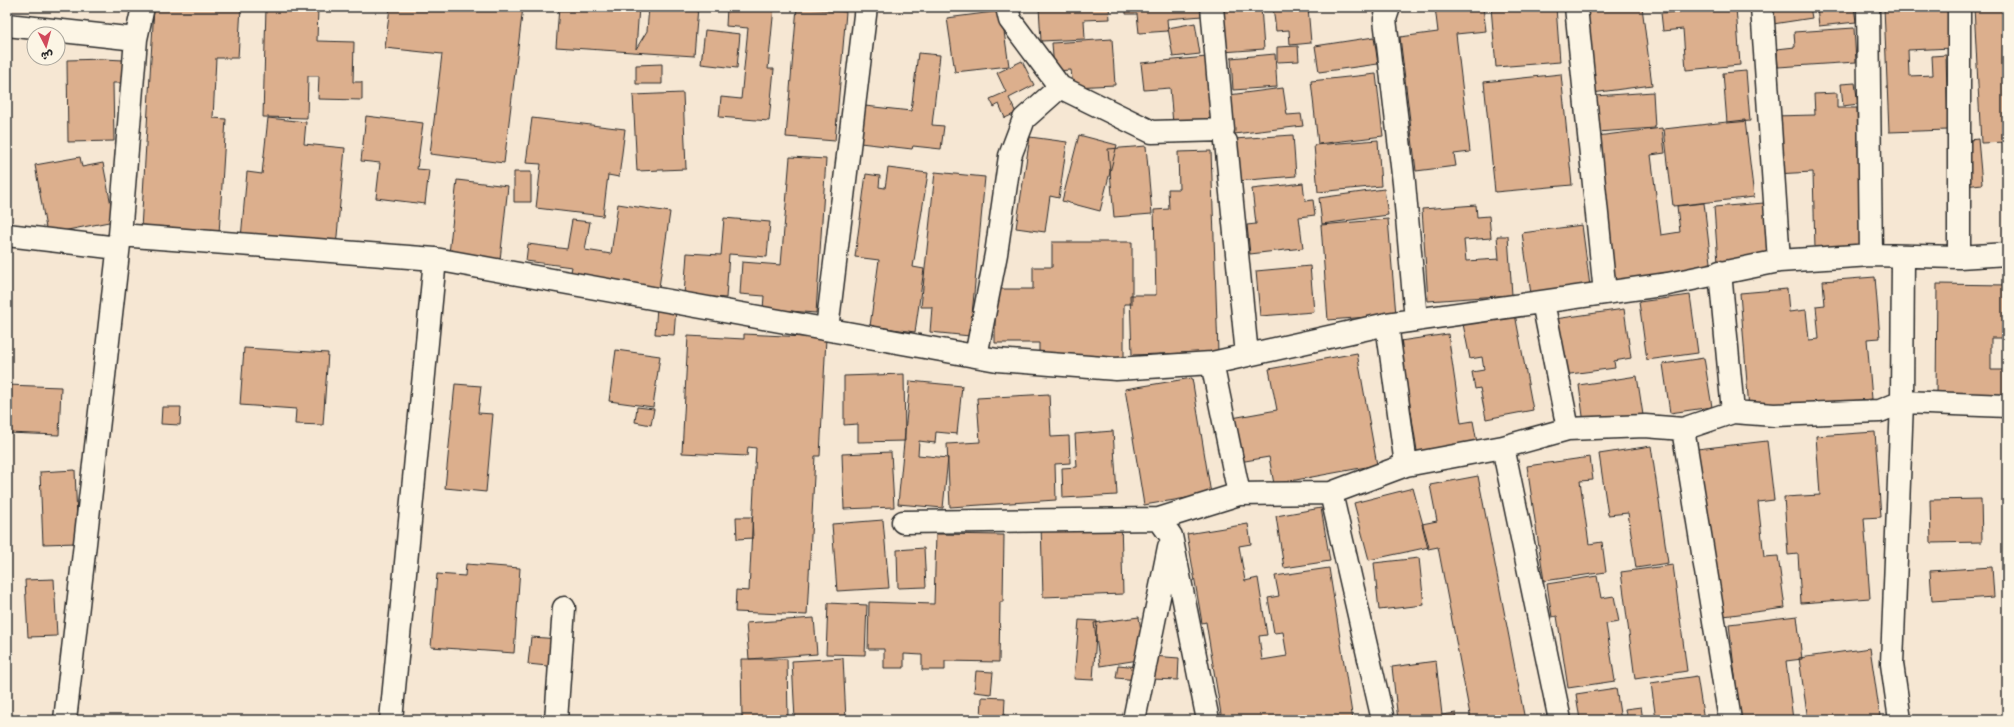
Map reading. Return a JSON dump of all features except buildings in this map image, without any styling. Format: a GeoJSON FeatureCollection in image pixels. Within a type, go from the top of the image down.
{"type":"FeatureCollection","features":[{"type":"Feature","properties":{"kind":"street"},"geometry":{"type":"LineString","coordinates":[[64,720],[119,242],[136,39],[143,7]]}},
{"type":"Feature","properties":{"kind":"street"},"geometry":{"type":"LineString","coordinates":[[827,329],[866,7]]}},
{"type":"Feature","properties":{"kind":"street"},"geometry":{"type":"LineString","coordinates":[[1007,7],[1010,20],[1060,87],[1152,132],[1223,130],[1212,7]]}},
{"type":"Feature","properties":{"kind":"street"},"geometry":{"type":"LineString","coordinates":[[1389,7],[1385,19],[1404,183],[1416,320]]}},
{"type":"Feature","properties":{"kind":"street"},"geometry":{"type":"LineString","coordinates":[[1576,7],[1605,293]]}},
{"type":"Feature","properties":{"kind":"street"},"geometry":{"type":"LineString","coordinates":[[1762,7],[1779,260]]}},
{"type":"Feature","properties":{"kind":"street"},"geometry":{"type":"LineString","coordinates":[[1868,7],[1871,255]]}},
{"type":"Feature","properties":{"kind":"street"},"geometry":{"type":"LineString","coordinates":[[1959,7],[1959,257]]}},
{"type":"Feature","properties":{"kind":"street"},"geometry":{"type":"LineString","coordinates":[[7,25],[136,39]]}},
{"type":"Feature","properties":{"kind":"street"},"geometry":{"type":"LineString","coordinates":[[976,356],[996,254],[1010,156],[1024,119],[1060,87]]}},
{"type":"Feature","properties":{"kind":"street"},"geometry":{"type":"LineString","coordinates":[[1226,142],[1247,355]]}},
{"type":"Feature","properties":{"kind":"street"},"geometry":{"type":"LineString","coordinates":[[7,235],[436,259],[997,360],[1116,368],[1212,363],[1387,324],[1668,284],[1779,260],[1871,255],[1903,257],[1959,257],[2007,254]]}},
{"type":"Feature","properties":{"kind":"street"},"geometry":{"type":"LineString","coordinates":[[1900,720],[1892,664],[1902,402],[1903,257]]}},
{"type":"Feature","properties":{"kind":"street"},"geometry":{"type":"LineString","coordinates":[[391,720],[436,259]]}},
{"type":"Feature","properties":{"kind":"street"},"geometry":{"type":"LineString","coordinates":[[1720,272],[1733,412]]}},
{"type":"Feature","properties":{"kind":"street"},"geometry":{"type":"LineString","coordinates":[[1543,302],[1568,429]]}},
{"type":"Feature","properties":{"kind":"street"},"geometry":{"type":"LineString","coordinates":[[1387,324],[1406,465]]}},
{"type":"Feature","properties":{"kind":"street"},"geometry":{"type":"LineString","coordinates":[[1212,363],[1239,494]]}},
{"type":"Feature","properties":{"kind":"street"},"geometry":{"type":"LineString","coordinates":[[903,522],[1165,528],[1239,494],[1331,493],[1406,465],[1503,447],[1568,429],[1645,426],[1683,429],[1733,412],[1774,415],[1880,411],[1902,402],[2007,406]]}},
{"type":"Feature","properties":{"kind":"street"},"geometry":{"type":"LineString","coordinates":[[1683,429],[1730,720]]}},
{"type":"Feature","properties":{"kind":"street"},"geometry":{"type":"LineString","coordinates":[[1503,447],[1560,720]]}},
{"type":"Feature","properties":{"kind":"street"},"geometry":{"type":"LineString","coordinates":[[1331,493],[1383,720]]}},
{"type":"Feature","properties":{"kind":"street"},"geometry":{"type":"LineString","coordinates":[[1134,720],[1165,528]]}},
{"type":"Feature","properties":{"kind":"street"},"geometry":{"type":"LineString","coordinates":[[1165,528],[1208,720]]}},
{"type":"Feature","properties":{"kind":"street"},"geometry":{"type":"LineString","coordinates":[[556,720],[564,608]]}}]}
